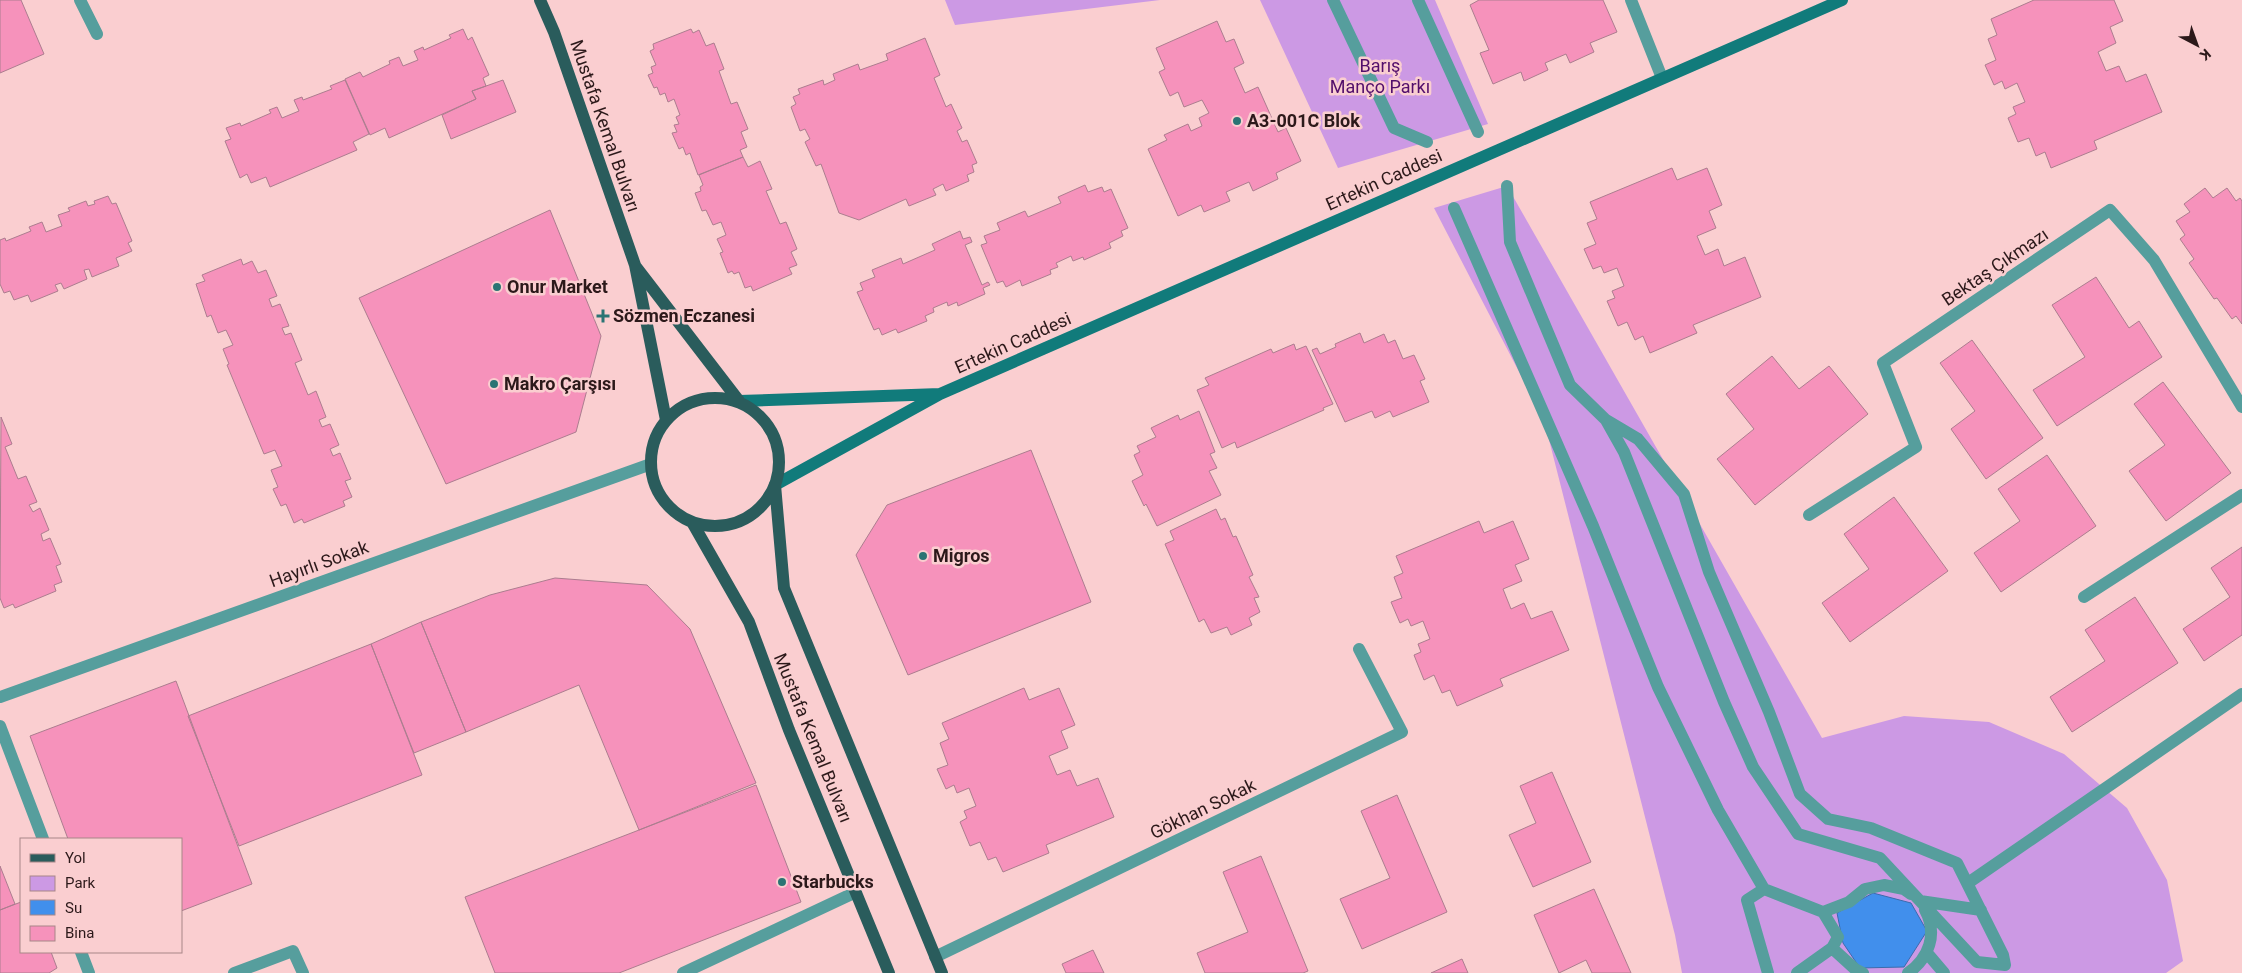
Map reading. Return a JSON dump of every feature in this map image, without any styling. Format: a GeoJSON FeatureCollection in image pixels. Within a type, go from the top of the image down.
{"type":"FeatureCollection","features":[{"type":"Feature","properties":{"kind":"main road","name":"Mustafa Kemal Bulvarı"},"geometry":{"type":"LineString","coordinates":[[540,0],[554,32],[635,265]]}},
{"type":"Feature","properties":{"kind":"main road","name":"Ertekin Caddesi"},"geometry":{"type":"LineString","coordinates":[[775,484],[940,394],[1842,0]]}},
{"type":"Feature","properties":{"kind":"main road"},"geometry":{"type":"LineString","coordinates":[[635,265],[739,401],[756,411],[770,427],[778,445],[780,465],[775,484],[766,502],[750,516],[725,525],[712,526],[692,522],[676,513],[662,499],[654,483],[651,464],[652,448],[666,420],[682,407],[700,399],[720,397],[739,401],[940,394]]}},
{"type":"Feature","properties":{"kind":"main road"},"geometry":{"type":"LineString","coordinates":[[635,265],[666,420]]}},
{"type":"Feature","properties":{"kind":"main road"},"geometry":{"type":"LineString","coordinates":[[775,484],[784,588],[942,973]]}},
{"type":"Feature","properties":{"kind":"main road","name":"Mustafa Kemal Bulvarı"},"geometry":{"type":"LineString","coordinates":[[692,522],[749,622],[789,730],[889,973]]}},
{"type":"Feature","properties":{"kind":"street"},"geometry":{"type":"LineString","coordinates":[[80,0],[97,34]]}},
{"type":"Feature","properties":{"kind":"street"},"geometry":{"type":"LineString","coordinates":[[1334,0],[1394,128],[1426,142]]}},
{"type":"Feature","properties":{"kind":"street"},"geometry":{"type":"LineString","coordinates":[[1418,0],[1478,132]]}},
{"type":"Feature","properties":{"kind":"street"},"geometry":{"type":"LineString","coordinates":[[1631,0],[1662,78]]}},
{"type":"Feature","properties":{"kind":"street"},"geometry":{"type":"LineString","coordinates":[[1507,186],[1510,242],[1570,385],[1606,420],[1638,439],[1684,494],[1709,572],[1769,712],[1800,794],[1828,819],[1871,828],[1957,863],[2004,955],[2004,965],[1976,962],[1880,858],[1798,834],[1753,767],[1724,702],[1624,452],[1606,420]]}},
{"type":"Feature","properties":{"kind":"street"},"geometry":{"type":"LineString","coordinates":[[1454,208],[1593,526],[1658,687],[1718,810],[1764,890],[1823,912],[1838,937],[1832,948],[1797,973]]}},
{"type":"Feature","properties":{"kind":"street","name":"Bektaş Çıkmazı"},"geometry":{"type":"LineString","coordinates":[[1809,515],[1916,447],[1883,363],[2110,210],[2154,260],[2242,406]]}},
{"type":"Feature","properties":{"kind":"street","name":"Hayırlı Sokak"},"geometry":{"type":"LineString","coordinates":[[0,697],[651,464]]}},
{"type":"Feature","properties":{"kind":"street"},"geometry":{"type":"LineString","coordinates":[[2084,598],[2242,495]]}},
{"type":"Feature","properties":{"kind":"street","name":"Gökhan Sokak"},"geometry":{"type":"LineString","coordinates":[[935,957],[1402,732],[1359,649]]}},
{"type":"Feature","properties":{"kind":"street"},"geometry":{"type":"LineString","coordinates":[[1968,883],[2242,694]]}},
{"type":"Feature","properties":{"kind":"street"},"geometry":{"type":"LineString","coordinates":[[0,726],[43,838]]}},
{"type":"Feature","properties":{"kind":"street"},"geometry":{"type":"LineString","coordinates":[[1823,912],[1849,902],[1865,890],[1884,885],[1904,889],[1920,901],[1930,918],[1932,938],[1927,953],[1917,966],[1908,973]]}},
{"type":"Feature","properties":{"kind":"street"},"geometry":{"type":"LineString","coordinates":[[1764,890],[1746,900],[1768,973]]}},
{"type":"Feature","properties":{"kind":"street"},"geometry":{"type":"LineString","coordinates":[[683,973],[856,892]]}},
{"type":"Feature","properties":{"kind":"street"},"geometry":{"type":"LineString","coordinates":[[1920,901],[1981,910]]}},
{"type":"Feature","properties":{"kind":"street"},"geometry":{"type":"LineString","coordinates":[[1832,948],[1855,969],[1863,973]]}},
{"type":"Feature","properties":{"kind":"street"},"geometry":{"type":"LineString","coordinates":[[234,973],[293,951],[303,973]]}},
{"type":"Feature","properties":{"kind":"street"},"geometry":{"type":"LineString","coordinates":[[81,953],[88,973]]}},
{"type":"Feature","properties":{"kind":"street"},"geometry":{"type":"LineString","coordinates":[[1927,953],[1944,973]]}},
{"type":"Feature","properties":{"kind":"green space"},"geometry":{"type":"Polygon","coordinates":[[[945,0],[1160,0],[955,25],[945,0]]]}},
{"type":"Feature","properties":{"kind":"green space","name":"Barış Manço Parkı"},"geometry":{"type":"Polygon","coordinates":[[[1260,0],[1435,0],[1488,124],[1338,168],[1260,0]]]}},
{"type":"Feature","properties":{"kind":"green space"},"geometry":{"type":"Polygon","coordinates":[[[1507,186],[1822,738],[1904,716],[1989,722],[2064,754],[2127,808],[2167,880],[2183,961],[2166,973],[1682,973],[1675,935],[1544,420],[1434,208],[1507,186]]]}},
{"type":"Feature","properties":{"kind":"water"},"geometry":{"type":"Polygon","coordinates":[[[1873,893],[1911,903],[1927,931],[1904,967],[1860,968],[1843,943],[1837,913],[1873,893]]]}},
{"type":"Feature","properties":{"kind":"building"},"geometry":{"type":"Polygon","coordinates":[[[0,0],[21,0],[44,54],[0,73],[0,0]]]}},
{"type":"Feature","properties":{"kind":"building"},"geometry":{"type":"Polygon","coordinates":[[[1479,0],[1603,0],[1617,32],[1590,43],[1594,52],[1570,63],[1566,54],[1545,63],[1548,70],[1524,81],[1521,72],[1493,84],[1480,53],[1489,50],[1470,5],[1479,0]]]}},
{"type":"Feature","properties":{"kind":"building"},"geometry":{"type":"Polygon","coordinates":[[[2034,0],[2114,0],[2123,21],[2110,27],[2116,43],[2098,52],[2106,71],[2119,66],[2126,82],[2146,74],[2162,112],[2094,141],[2097,149],[2051,168],[2045,152],[2036,156],[2029,138],[2018,142],[2008,118],[2016,114],[2013,107],[2025,102],[2017,83],[2005,89],[2002,81],[1994,85],[1985,65],[1996,60],[1988,39],[1997,35],[1991,19],[2034,0]]]}},
{"type":"Feature","properties":{"kind":"building","name":"A3-001C Blok"},"geometry":{"type":"Polygon","coordinates":[[[1217,21],[1226,42],[1234,39],[1244,63],[1234,68],[1245,93],[1258,87],[1278,132],[1286,128],[1301,161],[1276,173],[1278,179],[1253,191],[1249,182],[1226,192],[1230,201],[1204,212],[1201,205],[1178,216],[1148,149],[1167,140],[1164,135],[1188,124],[1191,131],[1202,126],[1199,118],[1209,113],[1202,100],[1184,107],[1178,92],[1170,96],[1159,72],[1165,69],[1156,48],[1217,21]]]}},
{"type":"Feature","properties":{"kind":"building"},"geometry":{"type":"Polygon","coordinates":[[[463,29],[468,40],[472,37],[489,75],[483,78],[486,86],[472,91],[476,99],[389,138],[385,128],[370,135],[345,79],[360,72],[363,77],[390,64],[389,61],[399,57],[403,66],[418,60],[414,51],[423,47],[424,50],[451,38],[449,35],[463,29]]]}},
{"type":"Feature","properties":{"kind":"building"},"geometry":{"type":"Polygon","coordinates":[[[691,29],[693,33],[699,30],[706,46],[714,43],[724,69],[719,71],[731,104],[737,102],[748,129],[741,132],[747,147],[740,150],[743,157],[698,175],[690,153],[686,155],[683,147],[679,149],[672,133],[677,132],[674,125],[679,124],[676,117],[680,115],[674,99],[668,102],[665,93],[660,95],[657,87],[654,88],[648,75],[653,73],[651,67],[656,65],[650,51],[654,49],[653,44],[691,29]]]}},
{"type":"Feature","properties":{"kind":"building"},"geometry":{"type":"Polygon","coordinates":[[[925,38],[940,75],[934,78],[946,107],[951,104],[962,128],[957,131],[962,142],[967,140],[977,163],[972,165],[974,172],[967,175],[969,181],[946,191],[943,184],[933,189],[936,195],[909,206],[906,199],[859,220],[839,213],[821,164],[816,166],[805,142],[810,139],[805,129],[800,131],[791,107],[796,104],[793,97],[800,94],[798,89],[823,80],[824,85],[835,80],[833,74],[858,64],[860,70],[888,60],[886,54],[925,38]]]}},
{"type":"Feature","properties":{"kind":"building"},"geometry":{"type":"Polygon","coordinates":[[[345,80],[369,134],[353,142],[357,150],[270,187],[266,177],[251,183],[247,174],[240,178],[225,141],[231,139],[226,128],[240,123],[241,126],[271,113],[269,110],[277,107],[282,118],[299,111],[294,100],[302,97],[303,100],[332,89],[330,86],[345,80]]]}},
{"type":"Feature","properties":{"kind":"building"},"geometry":{"type":"Polygon","coordinates":[[[503,80],[516,112],[451,139],[442,115],[476,99],[472,91],[503,80]]]}},
{"type":"Feature","properties":{"kind":"building"},"geometry":{"type":"Polygon","coordinates":[[[743,157],[748,167],[760,161],[772,189],[766,191],[780,224],[786,222],[797,249],[791,252],[797,265],[789,268],[792,274],[753,291],[751,286],[745,288],[739,272],[734,274],[732,271],[728,273],[720,253],[723,252],[717,239],[726,235],[721,222],[713,225],[706,210],[702,211],[695,193],[701,191],[700,187],[703,185],[699,175],[743,157]]]}},
{"type":"Feature","properties":{"kind":"building"},"geometry":{"type":"Polygon","coordinates":[[[1672,168],[1677,180],[1707,168],[1722,205],[1709,211],[1716,228],[1697,236],[1705,255],[1718,249],[1724,266],[1745,257],[1761,297],[1693,325],[1697,333],[1650,353],[1643,336],[1635,340],[1627,322],[1618,326],[1607,301],[1615,298],[1612,291],[1624,286],[1617,268],[1604,273],[1601,266],[1593,269],[1584,249],[1596,244],[1587,223],[1597,219],[1590,202],[1672,168]]]}},
{"type":"Feature","properties":{"kind":"building"},"geometry":{"type":"Polygon","coordinates":[[[1085,185],[1088,192],[1102,187],[1104,192],[1111,189],[1128,228],[1121,231],[1123,236],[1109,243],[1111,248],[1084,260],[1083,257],[1073,261],[1071,256],[1056,263],[1058,267],[1050,270],[1051,274],[1022,286],[1020,280],[1006,287],[1003,281],[997,283],[981,245],[987,243],[984,236],[1000,230],[997,223],[1025,211],[1028,217],[1061,203],[1058,197],[1085,185]]]}},
{"type":"Feature","properties":{"kind":"building"},"geometry":{"type":"Polygon","coordinates":[[[2205,188],[2213,198],[2227,188],[2236,201],[2240,198],[2242,201],[2242,324],[2236,316],[2232,319],[2217,298],[2214,299],[2189,263],[2194,259],[2180,239],[2185,235],[2176,221],[2190,212],[2184,204],[2205,188]]]}},
{"type":"Feature","properties":{"kind":"building"},"geometry":{"type":"Polygon","coordinates":[[[108,196],[112,204],[116,203],[132,241],[128,243],[132,251],[116,258],[119,266],[92,277],[89,269],[84,270],[87,279],[64,289],[61,283],[55,285],[58,291],[31,302],[28,295],[14,300],[10,291],[4,293],[0,284],[0,240],[5,238],[6,241],[31,231],[29,227],[42,222],[46,232],[62,226],[58,215],[70,211],[68,208],[86,201],[88,206],[95,204],[94,201],[108,196]]]}},
{"type":"Feature","properties":{"kind":"building","name":"Makro Çarşısı"},"geometry":{"type":"Polygon","coordinates":[[[550,210],[601,336],[576,432],[446,484],[359,298],[550,210]]]}},
{"type":"Feature","properties":{"kind":"building"},"geometry":{"type":"Polygon","coordinates":[[[960,231],[963,239],[970,237],[972,242],[965,245],[982,285],[988,282],[990,285],[983,288],[985,294],[958,306],[957,302],[948,306],[947,302],[933,308],[934,312],[925,316],[927,321],[898,333],[896,329],[882,335],[879,328],[874,330],[857,292],[863,290],[860,283],[875,277],[872,270],[901,258],[903,264],[935,250],[932,244],[960,231]]]}},
{"type":"Feature","properties":{"kind":"building"},"geometry":{"type":"Polygon","coordinates":[[[241,259],[243,265],[252,261],[258,273],[266,270],[277,296],[269,299],[272,307],[280,304],[289,326],[282,328],[285,335],[291,333],[302,360],[295,363],[308,395],[316,391],[326,417],[319,420],[322,427],[330,424],[339,445],[330,449],[333,456],[340,453],[351,479],[345,481],[352,497],[343,501],[345,506],[304,523],[302,519],[294,523],[286,504],[281,506],[273,489],[278,487],[271,470],[282,466],[275,450],[264,454],[227,365],[229,364],[223,349],[233,345],[226,330],[218,333],[211,315],[207,317],[196,284],[205,281],[202,275],[241,259]]]}},
{"type":"Feature","properties":{"kind":"building"},"geometry":{"type":"Polygon","coordinates":[[[2096,277],[2129,328],[2139,321],[2162,357],[2057,426],[2033,390],[2085,357],[2052,305],[2096,277]]]}},
{"type":"Feature","properties":{"kind":"building"},"geometry":{"type":"Polygon","coordinates":[[[1360,333],[1364,343],[1384,334],[1388,343],[1395,340],[1403,359],[1414,355],[1425,379],[1420,381],[1429,402],[1393,417],[1390,411],[1375,418],[1372,411],[1345,422],[1312,350],[1317,348],[1320,354],[1336,347],[1335,344],[1360,333]]]}},
{"type":"Feature","properties":{"kind":"building"},"geometry":{"type":"Polygon","coordinates":[[[1972,340],[2043,438],[1986,479],[1951,429],[1975,411],[1940,363],[1972,340]]]}},
{"type":"Feature","properties":{"kind":"building"},"geometry":{"type":"Polygon","coordinates":[[[1294,344],[1296,350],[1306,346],[1333,404],[1323,408],[1324,410],[1237,448],[1235,442],[1222,448],[1197,390],[1209,385],[1205,378],[1271,349],[1273,353],[1294,344]]]}},
{"type":"Feature","properties":{"kind":"building"},"geometry":{"type":"Polygon","coordinates":[[[1772,356],[1799,389],[1829,366],[1868,414],[1755,505],[1717,459],[1754,429],[1726,394],[1772,356]]]}},
{"type":"Feature","properties":{"kind":"building"},"geometry":{"type":"Polygon","coordinates":[[[2163,382],[2231,473],[2166,521],[2129,471],[2165,445],[2134,404],[2163,382]]]}},
{"type":"Feature","properties":{"kind":"building"},"geometry":{"type":"Polygon","coordinates":[[[1199,411],[1215,452],[1210,454],[1217,468],[1209,471],[1221,495],[1157,526],[1146,504],[1144,506],[1132,481],[1143,475],[1134,455],[1140,452],[1137,446],[1156,437],[1151,428],[1178,415],[1180,420],[1199,411]]]}},
{"type":"Feature","properties":{"kind":"building"},"geometry":{"type":"Polygon","coordinates":[[[1,417],[12,444],[5,447],[18,479],[26,476],[37,502],[29,505],[33,512],[40,508],[49,530],[41,534],[43,541],[50,538],[61,564],[56,566],[62,582],[54,585],[56,591],[15,608],[13,604],[4,608],[0,598],[1,417]]]}},
{"type":"Feature","properties":{"kind":"building"},"geometry":{"type":"Polygon","coordinates":[[[1031,450],[1091,602],[908,675],[856,555],[887,505],[1031,450]]]}},
{"type":"Feature","properties":{"kind":"building"},"geometry":{"type":"Polygon","coordinates":[[[2047,455],[2096,526],[2001,592],[1974,553],[2020,521],[1998,489],[2047,455]]]}},
{"type":"Feature","properties":{"kind":"building"},"geometry":{"type":"Polygon","coordinates":[[[1894,497],[1948,571],[1850,642],[1822,603],[1869,569],[1844,534],[1894,497]]]}},
{"type":"Feature","properties":{"kind":"building"},"geometry":{"type":"Polygon","coordinates":[[[1216,509],[1221,520],[1225,518],[1233,537],[1236,536],[1253,575],[1249,577],[1259,597],[1254,598],[1260,612],[1249,618],[1252,625],[1231,635],[1227,627],[1211,633],[1204,619],[1199,622],[1165,544],[1174,540],[1170,531],[1216,509]]]}},
{"type":"Feature","properties":{"kind":"building"},"geometry":{"type":"Polygon","coordinates":[[[1479,521],[1484,533],[1513,521],[1529,559],[1515,565],[1522,581],[1503,589],[1511,609],[1524,603],[1531,619],[1552,611],[1569,650],[1500,679],[1503,686],[1457,706],[1450,690],[1442,693],[1434,675],[1424,680],[1414,655],[1421,652],[1418,644],[1430,639],[1423,621],[1411,626],[1408,619],[1400,623],[1391,602],[1402,598],[1394,577],[1403,573],[1396,556],[1479,521]]]}},
{"type":"Feature","properties":{"kind":"building"},"geometry":{"type":"Polygon","coordinates":[[[2242,547],[2242,635],[2204,661],[2183,629],[2230,597],[2211,568],[2242,547]]]}},
{"type":"Feature","properties":{"kind":"building"},"geometry":{"type":"Polygon","coordinates":[[[555,578],[647,585],[690,629],[756,783],[639,830],[579,685],[466,732],[421,622],[490,595],[555,578]]]}},
{"type":"Feature","properties":{"kind":"building"},"geometry":{"type":"Polygon","coordinates":[[[2135,597],[2178,663],[2072,732],[2050,697],[2105,661],[2085,630],[2135,597]]]}},
{"type":"Feature","properties":{"kind":"building"},"geometry":{"type":"Polygon","coordinates":[[[421,622],[466,732],[414,753],[371,644],[421,622]]]}},
{"type":"Feature","properties":{"kind":"building"},"geometry":{"type":"Polygon","coordinates":[[[371,644],[422,775],[239,846],[188,716],[371,644]]]}},
{"type":"Feature","properties":{"kind":"building"},"geometry":{"type":"Polygon","coordinates":[[[176,681],[252,884],[182,911],[182,838],[68,838],[30,736],[176,681]]]}},
{"type":"Feature","properties":{"kind":"building"},"geometry":{"type":"Polygon","coordinates":[[[1024,688],[1029,700],[1059,688],[1075,725],[1061,731],[1068,748],[1049,756],[1057,775],[1070,770],[1077,786],[1098,778],[1114,817],[1046,845],[1049,853],[1003,872],[996,857],[988,860],[980,842],[970,846],[960,822],[967,818],[964,811],[976,806],[969,788],[957,793],[954,785],[946,789],[937,769],[948,765],[940,743],[949,739],[942,723],[1024,688]]]}},
{"type":"Feature","properties":{"kind":"building"},"geometry":{"type":"Polygon","coordinates":[[[1552,772],[1591,862],[1533,887],[1509,835],[1536,823],[1520,786],[1552,772]]]}},
{"type":"Feature","properties":{"kind":"building"},"geometry":{"type":"Polygon","coordinates":[[[756,785],[801,902],[619,973],[495,973],[465,897],[756,785]]]}},
{"type":"Feature","properties":{"kind":"building"},"geometry":{"type":"Polygon","coordinates":[[[1397,795],[1447,912],[1362,949],[1340,899],[1390,878],[1361,811],[1397,795]]]}},
{"type":"Feature","properties":{"kind":"building"},"geometry":{"type":"Polygon","coordinates":[[[1261,856],[1308,971],[1303,973],[1205,973],[1197,953],[1248,932],[1223,872],[1261,856]]]}},
{"type":"Feature","properties":{"kind":"building"},"geometry":{"type":"Polygon","coordinates":[[[0,866],[15,904],[0,910],[0,866]]]}},
{"type":"Feature","properties":{"kind":"building"},"geometry":{"type":"Polygon","coordinates":[[[1594,889],[1631,973],[1592,973],[1586,960],[1559,973],[1534,915],[1594,889]]]}},
{"type":"Feature","properties":{"kind":"building"},"geometry":{"type":"Polygon","coordinates":[[[20,902],[20,953],[51,953],[57,968],[49,973],[0,973],[0,910],[20,902]]]}},
{"type":"Feature","properties":{"kind":"building"},"geometry":{"type":"Polygon","coordinates":[[[1093,950],[1104,973],[1066,973],[1062,964],[1093,950]]]}},
{"type":"Feature","properties":{"kind":"building"},"geometry":{"type":"Polygon","coordinates":[[[1462,959],[1468,973],[1431,973],[1462,959]]]}},
{"type":"Feature","properties":{"kind":"place","name":"A3-001C Blok"},"geometry":{"type":"Point","coordinates":[1237,121]}},
{"type":"Feature","properties":{"kind":"place","name":"Onur Market"},"geometry":{"type":"Point","coordinates":[497,287]}},
{"type":"Feature","properties":{"kind":"place","name":"Sözmen Eczanesi"},"geometry":{"type":"Point","coordinates":[603,316]}},
{"type":"Feature","properties":{"kind":"place","name":"Makro Çarşısı"},"geometry":{"type":"Point","coordinates":[494,384]}},
{"type":"Feature","properties":{"kind":"place","name":"Migros"},"geometry":{"type":"Point","coordinates":[923,556]}},
{"type":"Feature","properties":{"kind":"place","name":"Starbucks"},"geometry":{"type":"Point","coordinates":[782,882]}}]}
